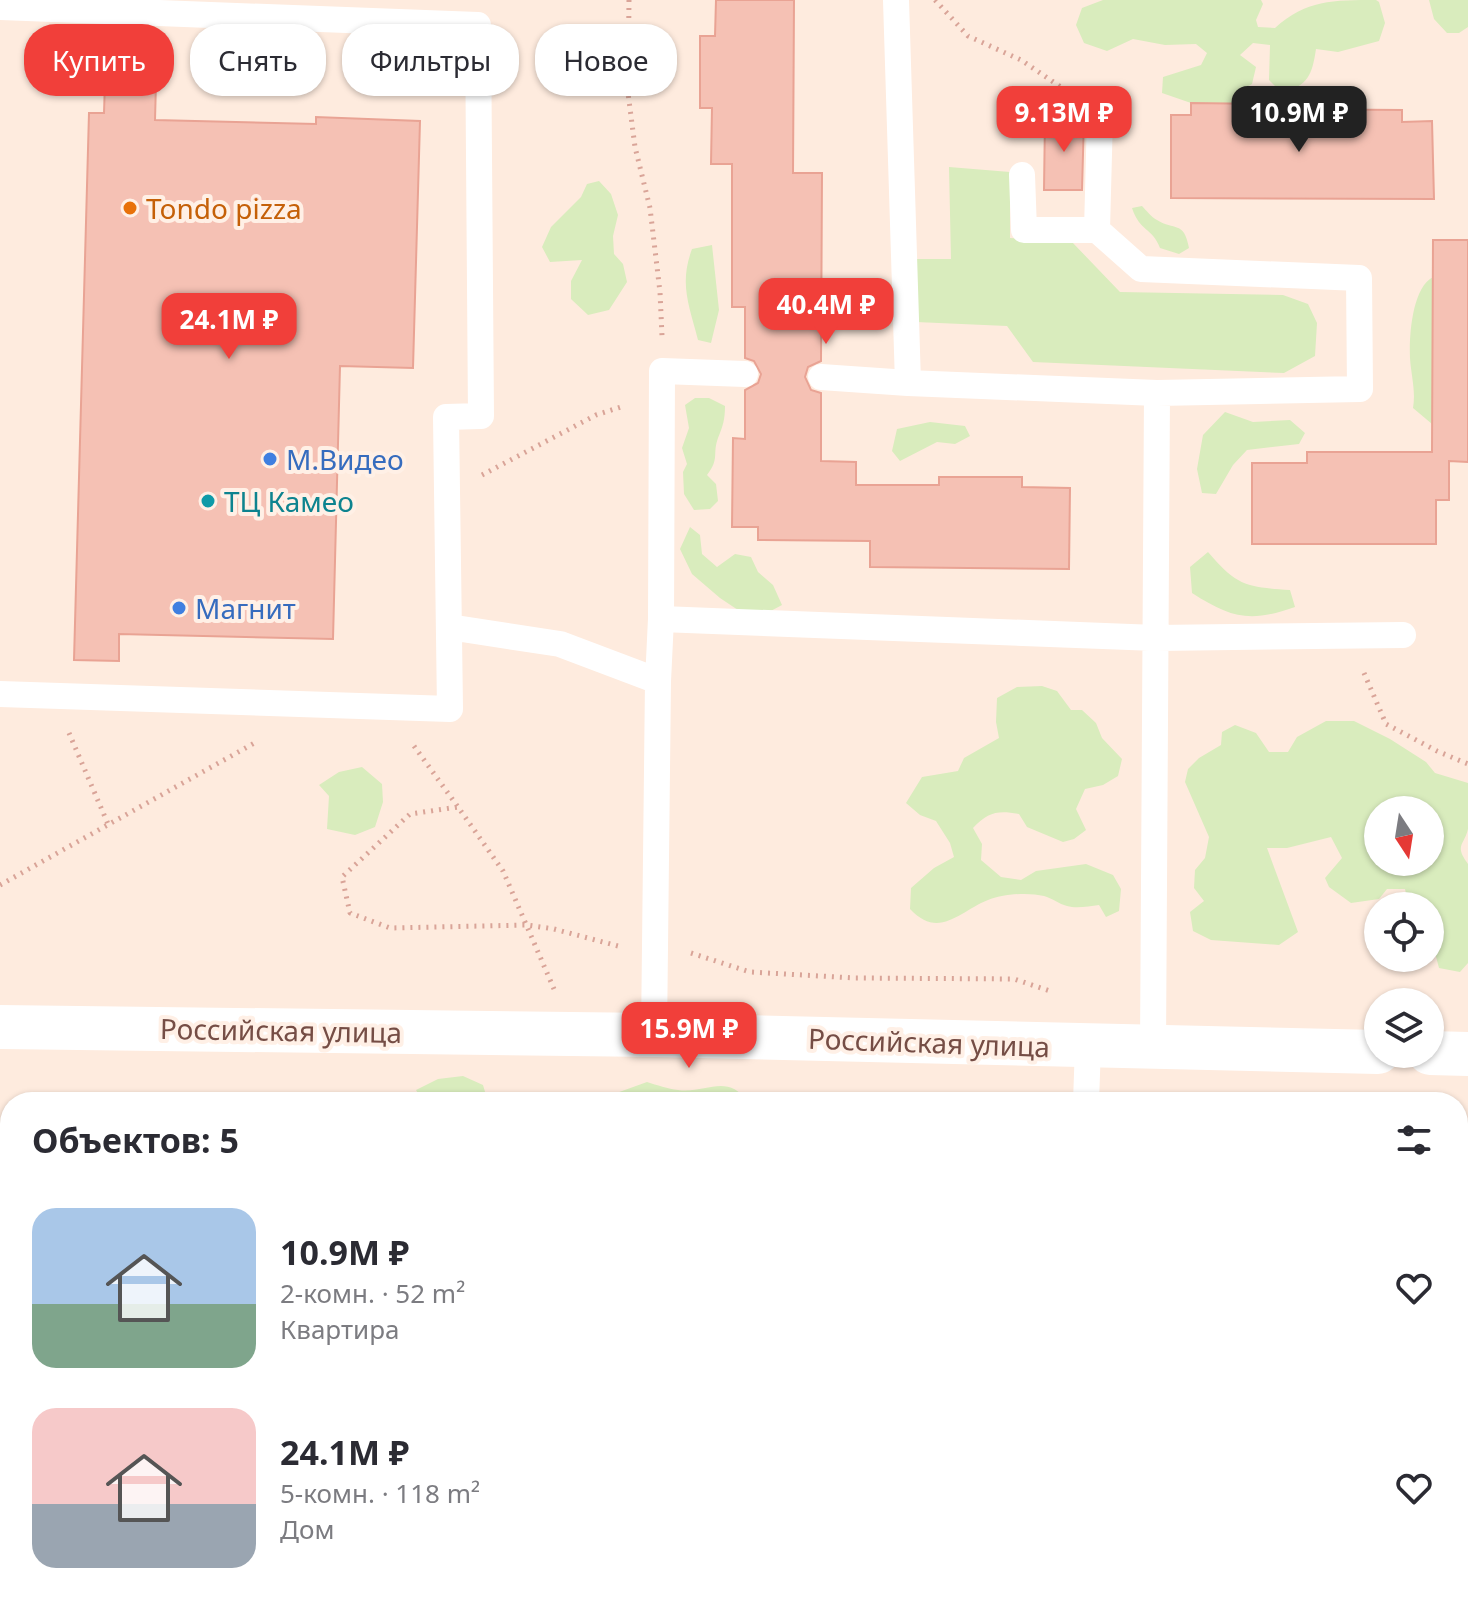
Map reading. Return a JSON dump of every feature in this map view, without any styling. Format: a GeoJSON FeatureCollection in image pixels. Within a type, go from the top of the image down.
{"type":"FeatureCollection","features":[{"type":"Feature","properties":{"kind":"street","name":"Российская улица"},"geometry":{"type":"LineString","coordinates":[[0,1027],[654,1035],[1364,1052]]}},
{"type":"Feature","properties":{"kind":"street"},"geometry":{"type":"LineString","coordinates":[[1444,1053],[1468,1054]]}},
{"type":"Feature","properties":{"kind":"lane"},"geometry":{"type":"LineString","coordinates":[[896,0],[908,383]]}},
{"type":"Feature","properties":{"kind":"lane"},"geometry":{"type":"LineString","coordinates":[[0,7],[44,4],[478,25],[481,416],[446,417],[450,709],[0,694]]}},
{"type":"Feature","properties":{"kind":"lane"},"geometry":{"type":"LineString","coordinates":[[1097,230],[1100,116]]}},
{"type":"Feature","properties":{"kind":"lane"},"geometry":{"type":"LineString","coordinates":[[821,377],[1157,393],[1360,389],[1359,278],[1141,269],[1097,230],[1024,230],[1022,175]]}},
{"type":"Feature","properties":{"kind":"lane"},"geometry":{"type":"LineString","coordinates":[[654,1035],[662,381],[745,374]]}},
{"type":"Feature","properties":{"kind":"lane"},"geometry":{"type":"LineString","coordinates":[[1153,1048],[1157,393]]}},
{"type":"Feature","properties":{"kind":"lane"},"geometry":{"type":"LineString","coordinates":[[661,619],[1156,638],[1403,635]]}},
{"type":"Feature","properties":{"kind":"lane"},"geometry":{"type":"LineString","coordinates":[[449,627],[560,644],[658,681]]}},
{"type":"Feature","properties":{"kind":"lane"},"geometry":{"type":"LineString","coordinates":[[1086,1092],[1088,1046]]}},
{"type":"Feature","properties":{"kind":"path"},"geometry":{"type":"LineString","coordinates":[[447,493],[662,381],[660,292],[650,208],[635,147],[628,93],[629,0]]}},
{"type":"Feature","properties":{"kind":"path"},"geometry":{"type":"LineString","coordinates":[[935,0],[968,36],[1021,60],[1100,116]]}},
{"type":"Feature","properties":{"kind":"path"},"geometry":{"type":"LineString","coordinates":[[1349,636],[1386,724],[1468,764]]}},
{"type":"Feature","properties":{"kind":"path"},"geometry":{"type":"LineString","coordinates":[[53,696],[108,824]]}},
{"type":"Feature","properties":{"kind":"path"},"geometry":{"type":"LineString","coordinates":[[0,885],[323,705]]}},
{"type":"Feature","properties":{"kind":"path"},"geometry":{"type":"LineString","coordinates":[[386,707],[503,871],[574,1034]]}},
{"type":"Feature","properties":{"kind":"path"},"geometry":{"type":"LineString","coordinates":[[458,807],[410,814],[342,877],[350,913],[390,928],[527,925],[655,952],[696,953],[750,972],[855,978],[1014,979],[1053,992]]}},
{"type":"Feature","properties":{"kind":"green space"},"geometry":{"type":"Polygon","coordinates":[[[1103,0],[1261,0],[1263,4],[1256,20],[1258,27],[1275,28],[1309,7],[1346,0],[1376,0],[1385,23],[1379,41],[1338,52],[1316,49],[1307,78],[1298,87],[1283,94],[1269,80],[1270,45],[1253,43],[1240,55],[1256,67],[1252,84],[1243,89],[1236,104],[1191,103],[1162,93],[1163,77],[1201,65],[1207,53],[1196,44],[1165,45],[1133,39],[1107,51],[1084,43],[1076,25],[1082,8],[1103,0]]]}},
{"type":"Feature","properties":{"kind":"green space"},"geometry":{"type":"Polygon","coordinates":[[[1429,0],[1468,0],[1468,27],[1459,33],[1447,33],[1434,19],[1429,0]]]}},
{"type":"Feature","properties":{"kind":"green space"},"geometry":{"type":"Polygon","coordinates":[[[949,167],[1010,172],[1010,238],[1072,242],[1120,292],[1283,295],[1308,304],[1317,323],[1315,356],[1284,373],[1033,362],[1007,326],[916,322],[915,259],[951,259],[949,167]]]}},
{"type":"Feature","properties":{"kind":"green space"},"geometry":{"type":"Polygon","coordinates":[[[599,181],[611,194],[618,215],[613,236],[614,254],[623,264],[627,282],[609,310],[588,315],[571,299],[571,281],[582,260],[550,262],[542,247],[551,227],[581,197],[587,184],[599,181]]]}},
{"type":"Feature","properties":{"kind":"green space"},"geometry":{"type":"Polygon","coordinates":[[[1142,206],[1155,219],[1181,230],[1189,248],[1179,254],[1160,248],[1132,208],[1142,206]]]}},
{"type":"Feature","properties":{"kind":"green space"},"geometry":{"type":"Polygon","coordinates":[[[712,245],[719,310],[711,343],[698,340],[689,305],[686,273],[692,249],[712,245]]]}},
{"type":"Feature","properties":{"kind":"green space"},"geometry":{"type":"Polygon","coordinates":[[[1433,277],[1432,424],[1413,408],[1410,349],[1416,302],[1420,291],[1433,277]]]}},
{"type":"Feature","properties":{"kind":"green space"},"geometry":{"type":"Polygon","coordinates":[[[695,398],[709,398],[725,406],[715,460],[707,475],[716,484],[718,501],[710,509],[694,510],[684,494],[683,472],[687,464],[682,448],[689,428],[685,405],[695,398]]]}},
{"type":"Feature","properties":{"kind":"green space"},"geometry":{"type":"Polygon","coordinates":[[[1225,412],[1253,422],[1290,420],[1305,433],[1299,444],[1247,450],[1233,465],[1216,494],[1202,493],[1197,469],[1203,435],[1225,412]]]}},
{"type":"Feature","properties":{"kind":"green space"},"geometry":{"type":"Polygon","coordinates":[[[930,422],[965,426],[970,436],[955,444],[937,442],[900,461],[892,451],[897,429],[930,422]]]}},
{"type":"Feature","properties":{"kind":"green space"},"geometry":{"type":"Polygon","coordinates":[[[690,527],[700,535],[702,554],[717,567],[735,554],[751,557],[758,572],[773,585],[782,605],[767,613],[738,610],[720,598],[692,574],[680,549],[690,527]]]}},
{"type":"Feature","properties":{"kind":"green space"},"geometry":{"type":"Polygon","coordinates":[[[1208,552],[1243,583],[1290,590],[1295,607],[1265,615],[1241,615],[1218,608],[1192,593],[1190,567],[1208,552]]]}},
{"type":"Feature","properties":{"kind":"green space"},"geometry":{"type":"Polygon","coordinates":[[[1042,686],[1057,691],[1071,710],[1082,710],[1096,723],[1102,738],[1122,759],[1118,776],[1103,785],[1085,789],[1076,809],[1086,830],[1074,839],[1063,842],[1027,827],[1019,814],[999,812],[984,818],[973,828],[982,844],[981,860],[1001,877],[1021,880],[1036,871],[1086,864],[1113,875],[1121,889],[1119,911],[1106,917],[1099,905],[1071,907],[1044,896],[1023,894],[988,900],[940,923],[921,918],[910,909],[911,888],[934,868],[954,857],[950,843],[936,821],[920,815],[906,803],[922,777],[958,771],[964,758],[999,738],[997,698],[1017,687],[1042,686]]]}},
{"type":"Feature","properties":{"kind":"green space"},"geometry":{"type":"Polygon","coordinates":[[[1326,721],[1354,721],[1426,762],[1435,773],[1468,783],[1468,829],[1461,849],[1468,864],[1468,963],[1460,972],[1444,969],[1444,892],[1387,889],[1385,892],[1364,892],[1364,901],[1351,903],[1329,887],[1325,878],[1342,858],[1331,837],[1287,848],[1267,848],[1298,932],[1279,945],[1211,940],[1193,931],[1190,912],[1204,901],[1194,888],[1195,870],[1205,858],[1209,837],[1185,782],[1188,769],[1199,758],[1221,745],[1222,732],[1235,725],[1256,733],[1269,752],[1288,752],[1297,737],[1326,721]]]}},
{"type":"Feature","properties":{"kind":"green space"},"geometry":{"type":"Polygon","coordinates":[[[362,767],[382,784],[383,802],[375,827],[355,835],[327,829],[329,796],[319,785],[339,772],[362,767]]]}},
{"type":"Feature","properties":{"kind":"green space"},"geometry":{"type":"Polygon","coordinates":[[[463,1076],[483,1085],[485,1092],[416,1090],[438,1079],[463,1076]]]}},
{"type":"Feature","properties":{"kind":"green space"},"geometry":{"type":"Polygon","coordinates":[[[647,1082],[678,1090],[724,1086],[738,1092],[619,1092],[647,1082]]]}},
{"type":"Feature","properties":{"kind":"building"},"geometry":{"type":"Polygon","coordinates":[[[716,0],[794,0],[793,173],[822,173],[821,361],[808,367],[805,377],[811,390],[821,393],[821,461],[856,462],[856,485],[939,485],[939,477],[1022,477],[1022,487],[1070,488],[1069,569],[870,567],[870,541],[758,540],[758,527],[732,527],[733,438],[745,439],[745,390],[758,383],[761,374],[754,361],[745,358],[745,307],[732,307],[732,164],[711,164],[712,108],[700,108],[700,36],[715,36],[716,0]]]}},
{"type":"Feature","properties":{"kind":"building","name":"ТЦ Камео"},"geometry":{"type":"Polygon","coordinates":[[[105,96],[156,96],[155,120],[316,124],[316,117],[420,121],[413,368],[340,366],[333,639],[119,634],[119,661],[74,660],[89,113],[104,113],[105,96]]]}},
{"type":"Feature","properties":{"kind":"building"},"geometry":{"type":"Polygon","coordinates":[[[1191,103],[1267,104],[1267,109],[1402,110],[1402,122],[1432,121],[1434,199],[1171,198],[1171,115],[1191,115],[1191,103]]]}},
{"type":"Feature","properties":{"kind":"building"},"geometry":{"type":"Polygon","coordinates":[[[1045,118],[1084,118],[1082,190],[1044,190],[1045,118]]]}},
{"type":"Feature","properties":{"kind":"building"},"geometry":{"type":"Polygon","coordinates":[[[1433,240],[1468,240],[1468,462],[1449,461],[1449,500],[1436,500],[1436,544],[1252,544],[1252,463],[1307,463],[1307,452],[1432,452],[1433,240]]]}},
{"type":"Feature","properties":{"kind":"place","name":"Tondo pizza"},"geometry":{"type":"Point","coordinates":[130,208]}},
{"type":"Feature","properties":{"kind":"place","name":"М.Видео"},"geometry":{"type":"Point","coordinates":[270,459]}},
{"type":"Feature","properties":{"kind":"place","name":"ТЦ Камео"},"geometry":{"type":"Point","coordinates":[208,501]}},
{"type":"Feature","properties":{"kind":"place","name":"Магнит"},"geometry":{"type":"Point","coordinates":[179,608]}}]}
